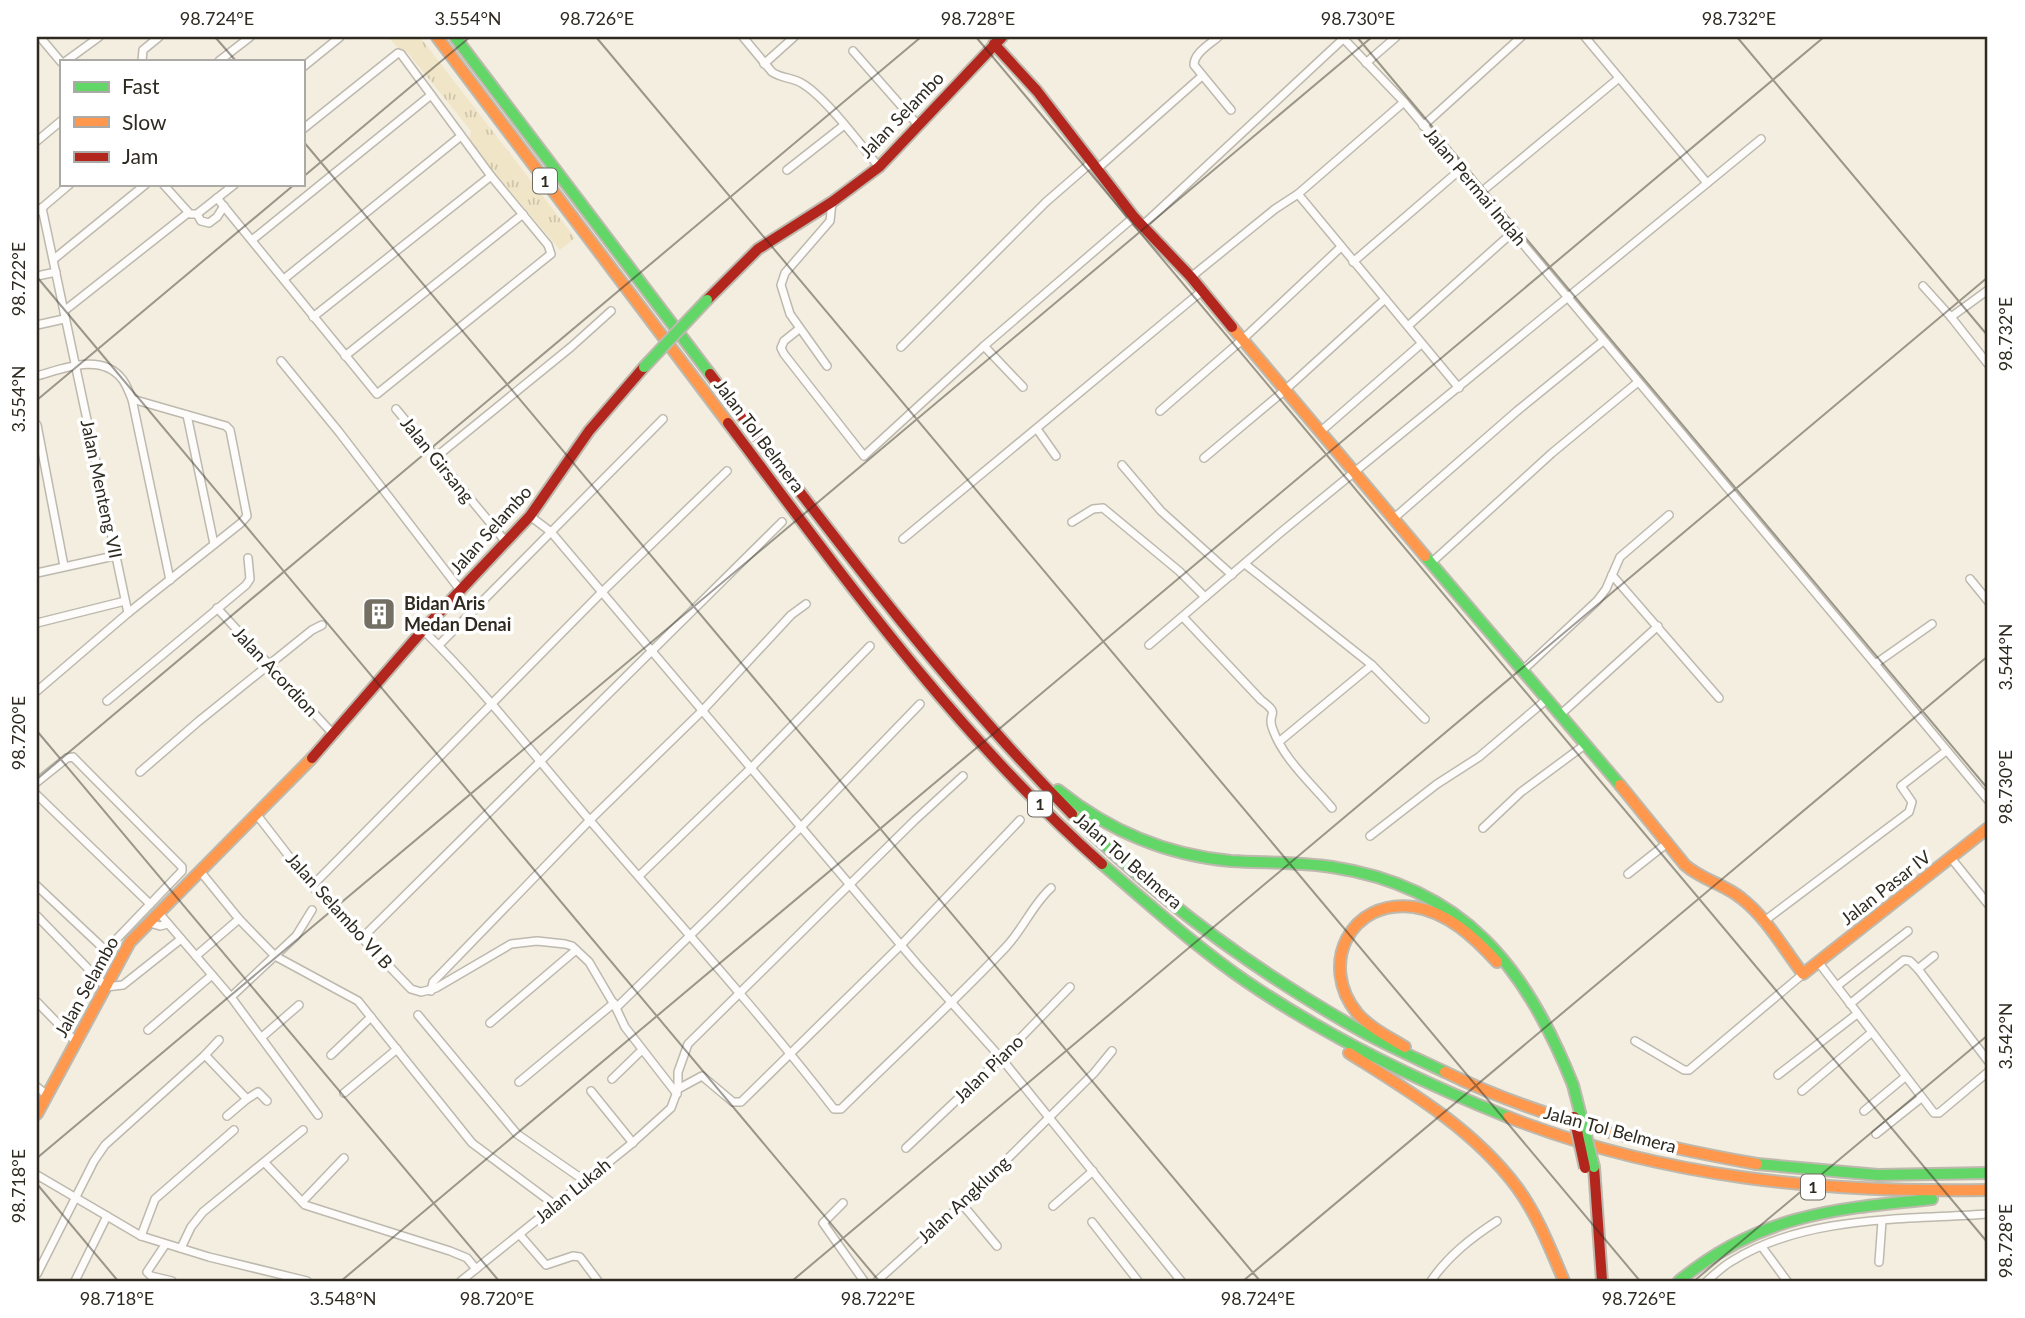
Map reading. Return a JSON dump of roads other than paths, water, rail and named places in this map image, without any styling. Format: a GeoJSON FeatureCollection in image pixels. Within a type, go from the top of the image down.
{"type":"FeatureCollection","features":[{"type":"Feature","properties":{"kind":"main road","name":"Jalan Tol Belmera"},"geometry":{"type":"LineString","coordinates":[[437,37],[876,618],[947,703],[1070,835],[1193,941],[1246,982],[1363,1052],[1436,1088],[1513,1120],[1641,1159],[1728,1177],[1826,1188],[1988,1192]]}},
{"type":"Feature","properties":{"kind":"main road","name":"Jalan Tol Belmera"},"geometry":{"type":"LineString","coordinates":[[455,37],[894,615],[959,694],[1091,832],[1137,874],[1264,972],[1378,1042],[1456,1079],[1567,1122],[1642,1142],[1730,1160],[1788,1168],[1889,1175],[1988,1173]]}},
{"type":"Feature","properties":{"kind":"main road"},"geometry":{"type":"LineString","coordinates":[[998,41],[1138,222],[1191,278],[1284,391],[1586,744],[1666,844],[1695,875],[1733,893],[1749,905],[1803,974]]}},
{"type":"Feature","properties":{"kind":"main road","name":"Jalan Selambo"},"geometry":{"type":"LineString","coordinates":[[37,1114],[130,942],[334,735],[423,630],[530,516],[589,431],[643,367],[758,249],[832,202],[879,167],[998,41]]}},
{"type":"Feature","properties":{"kind":"main road"},"geometry":{"type":"LineString","coordinates":[[1014,754],[1094,818],[1141,842],[1202,857],[1335,867],[1404,886],[1440,905],[1486,939],[1518,974],[1550,1027],[1569,1086],[1577,1129],[1589,1167],[1602,1281]]}},
{"type":"Feature","properties":{"kind":"main road","name":"Jalan Pasar IV"},"geometry":{"type":"LineString","coordinates":[[1803,974],[1988,828]]}},
{"type":"Feature","properties":{"kind":"main road"},"geometry":{"type":"LineString","coordinates":[[1456,1079],[1371,1026],[1356,1013],[1344,995],[1338,976],[1338,960],[1342,948],[1348,934],[1361,919],[1373,912],[1403,906],[1417,908],[1450,922],[1471,936],[1498,963],[1532,1009],[1569,1086]]}},
{"type":"Feature","properties":{"kind":"main road"},"geometry":{"type":"LineString","coordinates":[[1274,999],[1309,1027],[1446,1118],[1488,1155],[1511,1179],[1533,1212],[1564,1281]]}},
{"type":"Feature","properties":{"kind":"main road"},"geometry":{"type":"LineString","coordinates":[[1589,1167],[1594,1281]]}},
{"type":"Feature","properties":{"kind":"main road"},"geometry":{"type":"LineString","coordinates":[[1679,1281],[1722,1248],[1752,1232],[1790,1219],[1868,1205],[1988,1192]]}},
{"type":"Feature","properties":{"kind":"street"},"geometry":{"type":"LineString","coordinates":[[40,37],[62,60]]}},
{"type":"Feature","properties":{"kind":"street"},"geometry":{"type":"LineString","coordinates":[[67,60],[99,37]]}},
{"type":"Feature","properties":{"kind":"street"},"geometry":{"type":"LineString","coordinates":[[142,60],[143,50],[159,37]]}},
{"type":"Feature","properties":{"kind":"street"},"geometry":{"type":"LineString","coordinates":[[220,60],[250,37]]}},
{"type":"Feature","properties":{"kind":"street"},"geometry":{"type":"LineString","coordinates":[[304,66],[340,37]]}},
{"type":"Feature","properties":{"kind":"street"},"geometry":{"type":"LineString","coordinates":[[743,37],[777,76],[804,84],[879,167]]}},
{"type":"Feature","properties":{"kind":"street"},"geometry":{"type":"LineString","coordinates":[[764,64],[794,37]]}},
{"type":"Feature","properties":{"kind":"street"},"geometry":{"type":"LineString","coordinates":[[1218,37],[1194,60],[1194,65],[1231,110]]}},
{"type":"Feature","properties":{"kind":"street"},"geometry":{"type":"LineString","coordinates":[[1366,63],[1396,37]]}},
{"type":"Feature","properties":{"kind":"street"},"geometry":{"type":"LineString","coordinates":[[1423,127],[1521,37]]}},
{"type":"Feature","properties":{"kind":"street"},"geometry":{"type":"LineString","coordinates":[[1585,37],[1707,183]]}},
{"type":"Feature","properties":{"kind":"street"},"geometry":{"type":"LineString","coordinates":[[799,329],[784,341],[781,348],[784,354],[864,456],[984,346],[1138,222],[1343,38]]}},
{"type":"Feature","properties":{"kind":"street","name":"Jalan Permai Indah"},"geometry":{"type":"LineString","coordinates":[[1343,38],[1405,102],[1423,127],[1988,800]]}},
{"type":"Feature","properties":{"kind":"street"},"geometry":{"type":"LineString","coordinates":[[853,51],[918,125]]}},
{"type":"Feature","properties":{"kind":"street"},"geometry":{"type":"LineString","coordinates":[[217,198],[377,394],[549,258],[552,250],[548,244],[491,176],[401,54],[398,53],[304,129]]}},
{"type":"Feature","properties":{"kind":"street"},"geometry":{"type":"LineString","coordinates":[[901,347],[1046,202],[1202,76]]}},
{"type":"Feature","properties":{"kind":"street"},"geometry":{"type":"LineString","coordinates":[[1480,193],[1619,78]]}},
{"type":"Feature","properties":{"kind":"street"},"geometry":{"type":"LineString","coordinates":[[252,240],[431,95]]}},
{"type":"Feature","properties":{"kind":"street"},"geometry":{"type":"LineString","coordinates":[[1191,278],[1275,209],[1298,194],[1405,102]]}},
{"type":"Feature","properties":{"kind":"street"},"geometry":{"type":"LineString","coordinates":[[37,141],[60,122]]}},
{"type":"Feature","properties":{"kind":"street"},"geometry":{"type":"LineString","coordinates":[[787,170],[843,126]]}},
{"type":"Feature","properties":{"kind":"street"},"geometry":{"type":"LineString","coordinates":[[284,279],[461,136]]}},
{"type":"Feature","properties":{"kind":"street"},"geometry":{"type":"LineString","coordinates":[[1149,645],[1761,139]]}},
{"type":"Feature","properties":{"kind":"street"},"geometry":{"type":"LineString","coordinates":[[1353,262],[1461,169]]}},
{"type":"Feature","properties":{"kind":"street"},"geometry":{"type":"LineString","coordinates":[[313,317],[491,176]]}},
{"type":"Feature","properties":{"kind":"street"},"geometry":{"type":"LineString","coordinates":[[39,210],[68,186]]}},
{"type":"Feature","properties":{"kind":"street"},"geometry":{"type":"LineString","coordinates":[[54,259],[144,186]]}},
{"type":"Feature","properties":{"kind":"street"},"geometry":{"type":"LineString","coordinates":[[165,186],[188,213],[197,214],[232,186]]}},
{"type":"Feature","properties":{"kind":"street"},"geometry":{"type":"LineString","coordinates":[[1298,194],[1459,388]]}},
{"type":"Feature","properties":{"kind":"street"},"geometry":{"type":"LineString","coordinates":[[827,366],[799,329],[784,300],[781,285],[785,272],[830,221],[832,202]]}},
{"type":"Feature","properties":{"kind":"street"},"geometry":{"type":"LineString","coordinates":[[197,214],[201,221],[209,223],[217,217],[223,205]]}},
{"type":"Feature","properties":{"kind":"street","name":"Jalan Menteng VII"},"geometry":{"type":"LineString","coordinates":[[39,210],[54,259],[128,613]]}},
{"type":"Feature","properties":{"kind":"street"},"geometry":{"type":"LineString","coordinates":[[37,325],[64,315],[188,213]]}},
{"type":"Feature","properties":{"kind":"street"},"geometry":{"type":"LineString","coordinates":[[345,356],[523,214]]}},
{"type":"Feature","properties":{"kind":"street"},"geometry":{"type":"LineString","coordinates":[[1408,326],[1513,232]]}},
{"type":"Feature","properties":{"kind":"street"},"geometry":{"type":"LineString","coordinates":[[1160,411],[1242,340],[1341,247]]}},
{"type":"Feature","properties":{"kind":"street"},"geometry":{"type":"LineString","coordinates":[[37,276],[55,272]]}},
{"type":"Feature","properties":{"kind":"street"},"geometry":{"type":"LineString","coordinates":[[1923,286],[1988,364]]}},
{"type":"Feature","properties":{"kind":"street"},"geometry":{"type":"LineString","coordinates":[[1951,317],[1988,290]]}},
{"type":"Feature","properties":{"kind":"street"},"geometry":{"type":"LineString","coordinates":[[903,539],[1202,291]]}},
{"type":"Feature","properties":{"kind":"street"},"geometry":{"type":"LineString","coordinates":[[1204,458],[1284,391],[1385,299]]}},
{"type":"Feature","properties":{"kind":"street"},"geometry":{"type":"LineString","coordinates":[[436,457],[611,311]]}},
{"type":"Feature","properties":{"kind":"street"},"geometry":{"type":"LineString","coordinates":[[1393,519],[1517,411],[1603,341]]}},
{"type":"Feature","properties":{"kind":"street"},"geometry":{"type":"LineString","coordinates":[[1320,432],[1421,344]]}},
{"type":"Feature","properties":{"kind":"street"},"geometry":{"type":"LineString","coordinates":[[984,346],[1023,387]]}},
{"type":"Feature","properties":{"kind":"street"},"geometry":{"type":"LineString","coordinates":[[281,361],[461,591]]}},
{"type":"Feature","properties":{"kind":"street"},"geometry":{"type":"LineString","coordinates":[[37,376],[85,364],[107,369],[122,379],[132,399],[170,579]]}},
{"type":"Feature","properties":{"kind":"street"},"geometry":{"type":"LineString","coordinates":[[1431,563],[1552,453],[1638,382]]}},
{"type":"Feature","properties":{"kind":"street"},"geometry":{"type":"LineString","coordinates":[[37,691],[128,613],[245,521],[247,516],[233,433],[226,426],[132,399]]}},
{"type":"Feature","properties":{"kind":"street","name":"Jalan Girsang"},"geometry":{"type":"LineString","coordinates":[[396,409],[506,542]]}},
{"type":"Feature","properties":{"kind":"street"},"geometry":{"type":"LineString","coordinates":[[187,415],[214,544]]}},
{"type":"Feature","properties":{"kind":"street"},"geometry":{"type":"LineString","coordinates":[[439,645],[663,419]]}},
{"type":"Feature","properties":{"kind":"street"},"geometry":{"type":"LineString","coordinates":[[37,425],[64,566]]}},
{"type":"Feature","properties":{"kind":"street"},"geometry":{"type":"LineString","coordinates":[[1037,429],[1056,456]]}},
{"type":"Feature","properties":{"kind":"street"},"geometry":{"type":"LineString","coordinates":[[1122,465],[1161,511],[1232,575]]}},
{"type":"Feature","properties":{"kind":"street"},"geometry":{"type":"LineString","coordinates":[[312,886],[602,592],[727,471]]}},
{"type":"Feature","properties":{"kind":"street"},"geometry":{"type":"LineString","coordinates":[[1072,522],[1093,509],[1103,508],[1179,571],[1205,597]]}},
{"type":"Feature","properties":{"kind":"street"},"geometry":{"type":"LineString","coordinates":[[1522,671],[1597,601],[1620,557],[1668,514]]}},
{"type":"Feature","properties":{"kind":"street"},"geometry":{"type":"LineString","coordinates":[[530,516],[551,531],[901,945],[1001,1058],[1181,1281]]}},
{"type":"Feature","properties":{"kind":"street"},"geometry":{"type":"LineString","coordinates":[[363,937],[782,522]]}},
{"type":"Feature","properties":{"kind":"street"},"geometry":{"type":"LineString","coordinates":[[37,573],[114,556]]}},
{"type":"Feature","properties":{"kind":"street"},"geometry":{"type":"LineString","coordinates":[[107,701],[249,582],[248,558]]}},
{"type":"Feature","properties":{"kind":"street"},"geometry":{"type":"LineString","coordinates":[[1245,564],[1372,665],[1425,719]]}},
{"type":"Feature","properties":{"kind":"street"},"geometry":{"type":"LineString","coordinates":[[1612,575],[1719,698]]}},
{"type":"Feature","properties":{"kind":"street"},"geometry":{"type":"LineString","coordinates":[[1970,579],[1988,601]]}},
{"type":"Feature","properties":{"kind":"street"},"geometry":{"type":"LineString","coordinates":[[37,623],[125,601]]}},
{"type":"Feature","properties":{"kind":"street"},"geometry":{"type":"LineString","coordinates":[[431,990],[433,982],[590,820],[703,710],[791,615],[806,604]]}},
{"type":"Feature","properties":{"kind":"street","name":"Jalan Acordion"},"geometry":{"type":"LineString","coordinates":[[217,608],[334,735]]}},
{"type":"Feature","properties":{"kind":"street"},"geometry":{"type":"LineString","coordinates":[[1183,617],[1273,710],[1272,726],[1290,758],[1332,808]]}},
{"type":"Feature","properties":{"kind":"street"},"geometry":{"type":"LineString","coordinates":[[1875,664],[1933,624]]}},
{"type":"Feature","properties":{"kind":"street"},"geometry":{"type":"LineString","coordinates":[[140,772],[199,721],[321,625]]}},
{"type":"Feature","properties":{"kind":"street"},"geometry":{"type":"LineString","coordinates":[[1560,715],[1658,626]]}},
{"type":"Feature","properties":{"kind":"street"},"geometry":{"type":"LineString","coordinates":[[423,630],[640,876],[792,1055],[834,1109],[841,1108],[1010,942],[1041,897],[1051,888]]}},
{"type":"Feature","properties":{"kind":"street"},"geometry":{"type":"LineString","coordinates":[[640,876],[751,768],[870,646]]}},
{"type":"Feature","properties":{"kind":"street"},"geometry":{"type":"LineString","coordinates":[[1280,741],[1372,665]]}},
{"type":"Feature","properties":{"kind":"street"},"geometry":{"type":"LineString","coordinates":[[1370,836],[1437,783],[1472,762],[1546,700]]}},
{"type":"Feature","properties":{"kind":"street"},"geometry":{"type":"LineString","coordinates":[[519,1082],[615,1005],[690,936],[920,704]]}},
{"type":"Feature","properties":{"kind":"street"},"geometry":{"type":"LineString","coordinates":[[1483,828],[1521,792],[1586,744]]}},
{"type":"Feature","properties":{"kind":"street"},"geometry":{"type":"LineString","coordinates":[[1763,922],[1909,812],[1912,802],[1901,786],[1946,751]]}},
{"type":"Feature","properties":{"kind":"street"},"geometry":{"type":"LineString","coordinates":[[37,782],[67,758],[74,757],[182,867],[181,874],[109,947],[103,948],[37,886]]}},
{"type":"Feature","properties":{"kind":"street"},"geometry":{"type":"LineString","coordinates":[[678,1091],[678,1072],[688,1044],[963,776]]}},
{"type":"Feature","properties":{"kind":"street"},"geometry":{"type":"LineString","coordinates":[[37,795],[150,904]]}},
{"type":"Feature","properties":{"kind":"street","name":"Jalan Selambo VI B"},"geometry":{"type":"LineString","coordinates":[[257,816],[312,886],[363,937],[403,983],[421,992],[431,990]]}},
{"type":"Feature","properties":{"kind":"street"},"geometry":{"type":"LineString","coordinates":[[678,1091],[702,1076],[738,1104],[792,1055],[1020,820]]}},
{"type":"Feature","properties":{"kind":"street"},"geometry":{"type":"LineString","coordinates":[[1628,874],[1666,844]]}},
{"type":"Feature","properties":{"kind":"street"},"geometry":{"type":"LineString","coordinates":[[1951,858],[1988,904]]}},
{"type":"Feature","properties":{"kind":"street"},"geometry":{"type":"LineString","coordinates":[[200,871],[239,919],[275,956],[358,1001],[472,1143],[555,1205]]}},
{"type":"Feature","properties":{"kind":"street"},"geometry":{"type":"LineString","coordinates":[[231,997],[302,928],[306,916],[312,910]]}},
{"type":"Feature","properties":{"kind":"street"},"geometry":{"type":"LineString","coordinates":[[159,913],[231,997],[318,1115]]}},
{"type":"Feature","properties":{"kind":"street"},"geometry":{"type":"LineString","coordinates":[[37,916],[106,987],[123,985],[181,939]]}},
{"type":"Feature","properties":{"kind":"street"},"geometry":{"type":"LineString","coordinates":[[196,956],[239,919]]}},
{"type":"Feature","properties":{"kind":"street"},"geometry":{"type":"LineString","coordinates":[[150,923],[160,926],[168,923]]}},
{"type":"Feature","properties":{"kind":"street"},"geometry":{"type":"LineString","coordinates":[[1837,986],[1908,931]]}},
{"type":"Feature","properties":{"kind":"street"},"geometry":{"type":"LineString","coordinates":[[431,990],[511,944],[554,941],[565,944],[589,962],[625,1027],[678,1091]]}},
{"type":"Feature","properties":{"kind":"street"},"geometry":{"type":"LineString","coordinates":[[490,1023],[576,950]]}},
{"type":"Feature","properties":{"kind":"street"},"geometry":{"type":"LineString","coordinates":[[1918,968],[1934,956]]}},
{"type":"Feature","properties":{"kind":"street"},"geometry":{"type":"LineString","coordinates":[[1850,1004],[1904,960],[1910,961],[1988,1061]]}},
{"type":"Feature","properties":{"kind":"street"},"geometry":{"type":"LineString","coordinates":[[1819,963],[1934,1113],[1939,1113],[1988,1072]]}},
{"type":"Feature","properties":{"kind":"street"},"geometry":{"type":"LineString","coordinates":[[1635,1041],[1684,1070],[1689,1070],[1803,974]]}},
{"type":"Feature","properties":{"kind":"street"},"geometry":{"type":"LineString","coordinates":[[148,1030],[212,975]]}},
{"type":"Feature","properties":{"kind":"street","name":"Jalan Piano"},"geometry":{"type":"LineString","coordinates":[[906,1148],[1001,1058],[1070,987]]}},
{"type":"Feature","properties":{"kind":"street"},"geometry":{"type":"LineString","coordinates":[[37,1002],[76,1042]]}},
{"type":"Feature","properties":{"kind":"street"},"geometry":{"type":"LineString","coordinates":[[262,1037],[299,1005]]}},
{"type":"Feature","properties":{"kind":"street"},"geometry":{"type":"LineString","coordinates":[[1778,1075],[1857,1014]]}},
{"type":"Feature","properties":{"kind":"street"},"geometry":{"type":"LineString","coordinates":[[418,1015],[517,1133],[585,1181]]}},
{"type":"Feature","properties":{"kind":"street"},"geometry":{"type":"LineString","coordinates":[[331,1055],[372,1017]]}},
{"type":"Feature","properties":{"kind":"street"},"geometry":{"type":"LineString","coordinates":[[1802,1091],[1871,1033]]}},
{"type":"Feature","properties":{"kind":"street"},"geometry":{"type":"LineString","coordinates":[[37,1274],[94,1161],[105,1145],[219,1040]]}},
{"type":"Feature","properties":{"kind":"street"},"geometry":{"type":"LineString","coordinates":[[344,1093],[397,1049]]}},
{"type":"Feature","properties":{"kind":"street"},"geometry":{"type":"LineString","coordinates":[[612,1079],[642,1050]]}},
{"type":"Feature","properties":{"kind":"street","name":"Jalan Angklung"},"geometry":{"type":"LineString","coordinates":[[877,1281],[962,1204],[1094,1073],[1112,1051]]}},
{"type":"Feature","properties":{"kind":"street"},"geometry":{"type":"LineString","coordinates":[[205,1055],[247,1098]]}},
{"type":"Feature","properties":{"kind":"street"},"geometry":{"type":"LineString","coordinates":[[1864,1111],[1905,1077]]}},
{"type":"Feature","properties":{"kind":"street"},"geometry":{"type":"LineString","coordinates":[[37,1087],[47,1095]]}},
{"type":"Feature","properties":{"kind":"street"},"geometry":{"type":"LineString","coordinates":[[591,1091],[633,1143]]}},
{"type":"Feature","properties":{"kind":"street","name":"Jalan Lukah"},"geometry":{"type":"LineString","coordinates":[[461,1281],[633,1143],[671,1108],[678,1091]]}},
{"type":"Feature","properties":{"kind":"street"},"geometry":{"type":"LineString","coordinates":[[227,1115],[258,1092],[267,1101]]}},
{"type":"Feature","properties":{"kind":"street"},"geometry":{"type":"LineString","coordinates":[[1876,1134],[1921,1098]]}},
{"type":"Feature","properties":{"kind":"street"},"geometry":{"type":"LineString","coordinates":[[141,1236],[155,1199],[234,1130]]}},
{"type":"Feature","properties":{"kind":"street"},"geometry":{"type":"LineString","coordinates":[[181,1248],[187,1234],[203,1212],[303,1130]]}},
{"type":"Feature","properties":{"kind":"street"},"geometry":{"type":"LineString","coordinates":[[302,1202],[344,1157]]}},
{"type":"Feature","properties":{"kind":"street"},"geometry":{"type":"LineString","coordinates":[[265,1163],[302,1202],[450,1251],[467,1258],[476,1269]]}},
{"type":"Feature","properties":{"kind":"street"},"geometry":{"type":"LineString","coordinates":[[1052,1206],[1093,1171]]}},
{"type":"Feature","properties":{"kind":"street"},"geometry":{"type":"LineString","coordinates":[[37,1175],[141,1236],[165,1245],[307,1281]]}},
{"type":"Feature","properties":{"kind":"street"},"geometry":{"type":"LineString","coordinates":[[844,1203],[823,1223],[864,1281]]}},
{"type":"Feature","properties":{"kind":"street"},"geometry":{"type":"LineString","coordinates":[[962,1204],[997,1246]]}},
{"type":"Feature","properties":{"kind":"street"},"geometry":{"type":"LineString","coordinates":[[1711,1280],[1730,1261],[1818,1228],[1988,1214]]}},
{"type":"Feature","properties":{"kind":"street"},"geometry":{"type":"LineString","coordinates":[[75,1281],[107,1216]]}},
{"type":"Feature","properties":{"kind":"street"},"geometry":{"type":"LineString","coordinates":[[1431,1281],[1446,1260],[1497,1221]]}},
{"type":"Feature","properties":{"kind":"street"},"geometry":{"type":"LineString","coordinates":[[1879,1262],[1882,1221]]}},
{"type":"Feature","properties":{"kind":"street"},"geometry":{"type":"LineString","coordinates":[[1092,1222],[1138,1281]]}},
{"type":"Feature","properties":{"kind":"street"},"geometry":{"type":"LineString","coordinates":[[520,1235],[544,1263],[550,1265],[573,1256],[580,1257],[598,1281]]}},
{"type":"Feature","properties":{"kind":"street"},"geometry":{"type":"LineString","coordinates":[[165,1245],[147,1272],[151,1276],[172,1281]]}},
{"type":"Feature","properties":{"kind":"street"},"geometry":{"type":"LineString","coordinates":[[1762,1247],[1787,1281]]}},
{"type":"Feature","properties":{"kind":"place","name":"Bidan Aris Medan Denai"},"geometry":{"type":"Point","coordinates":[379,614]}}]}
